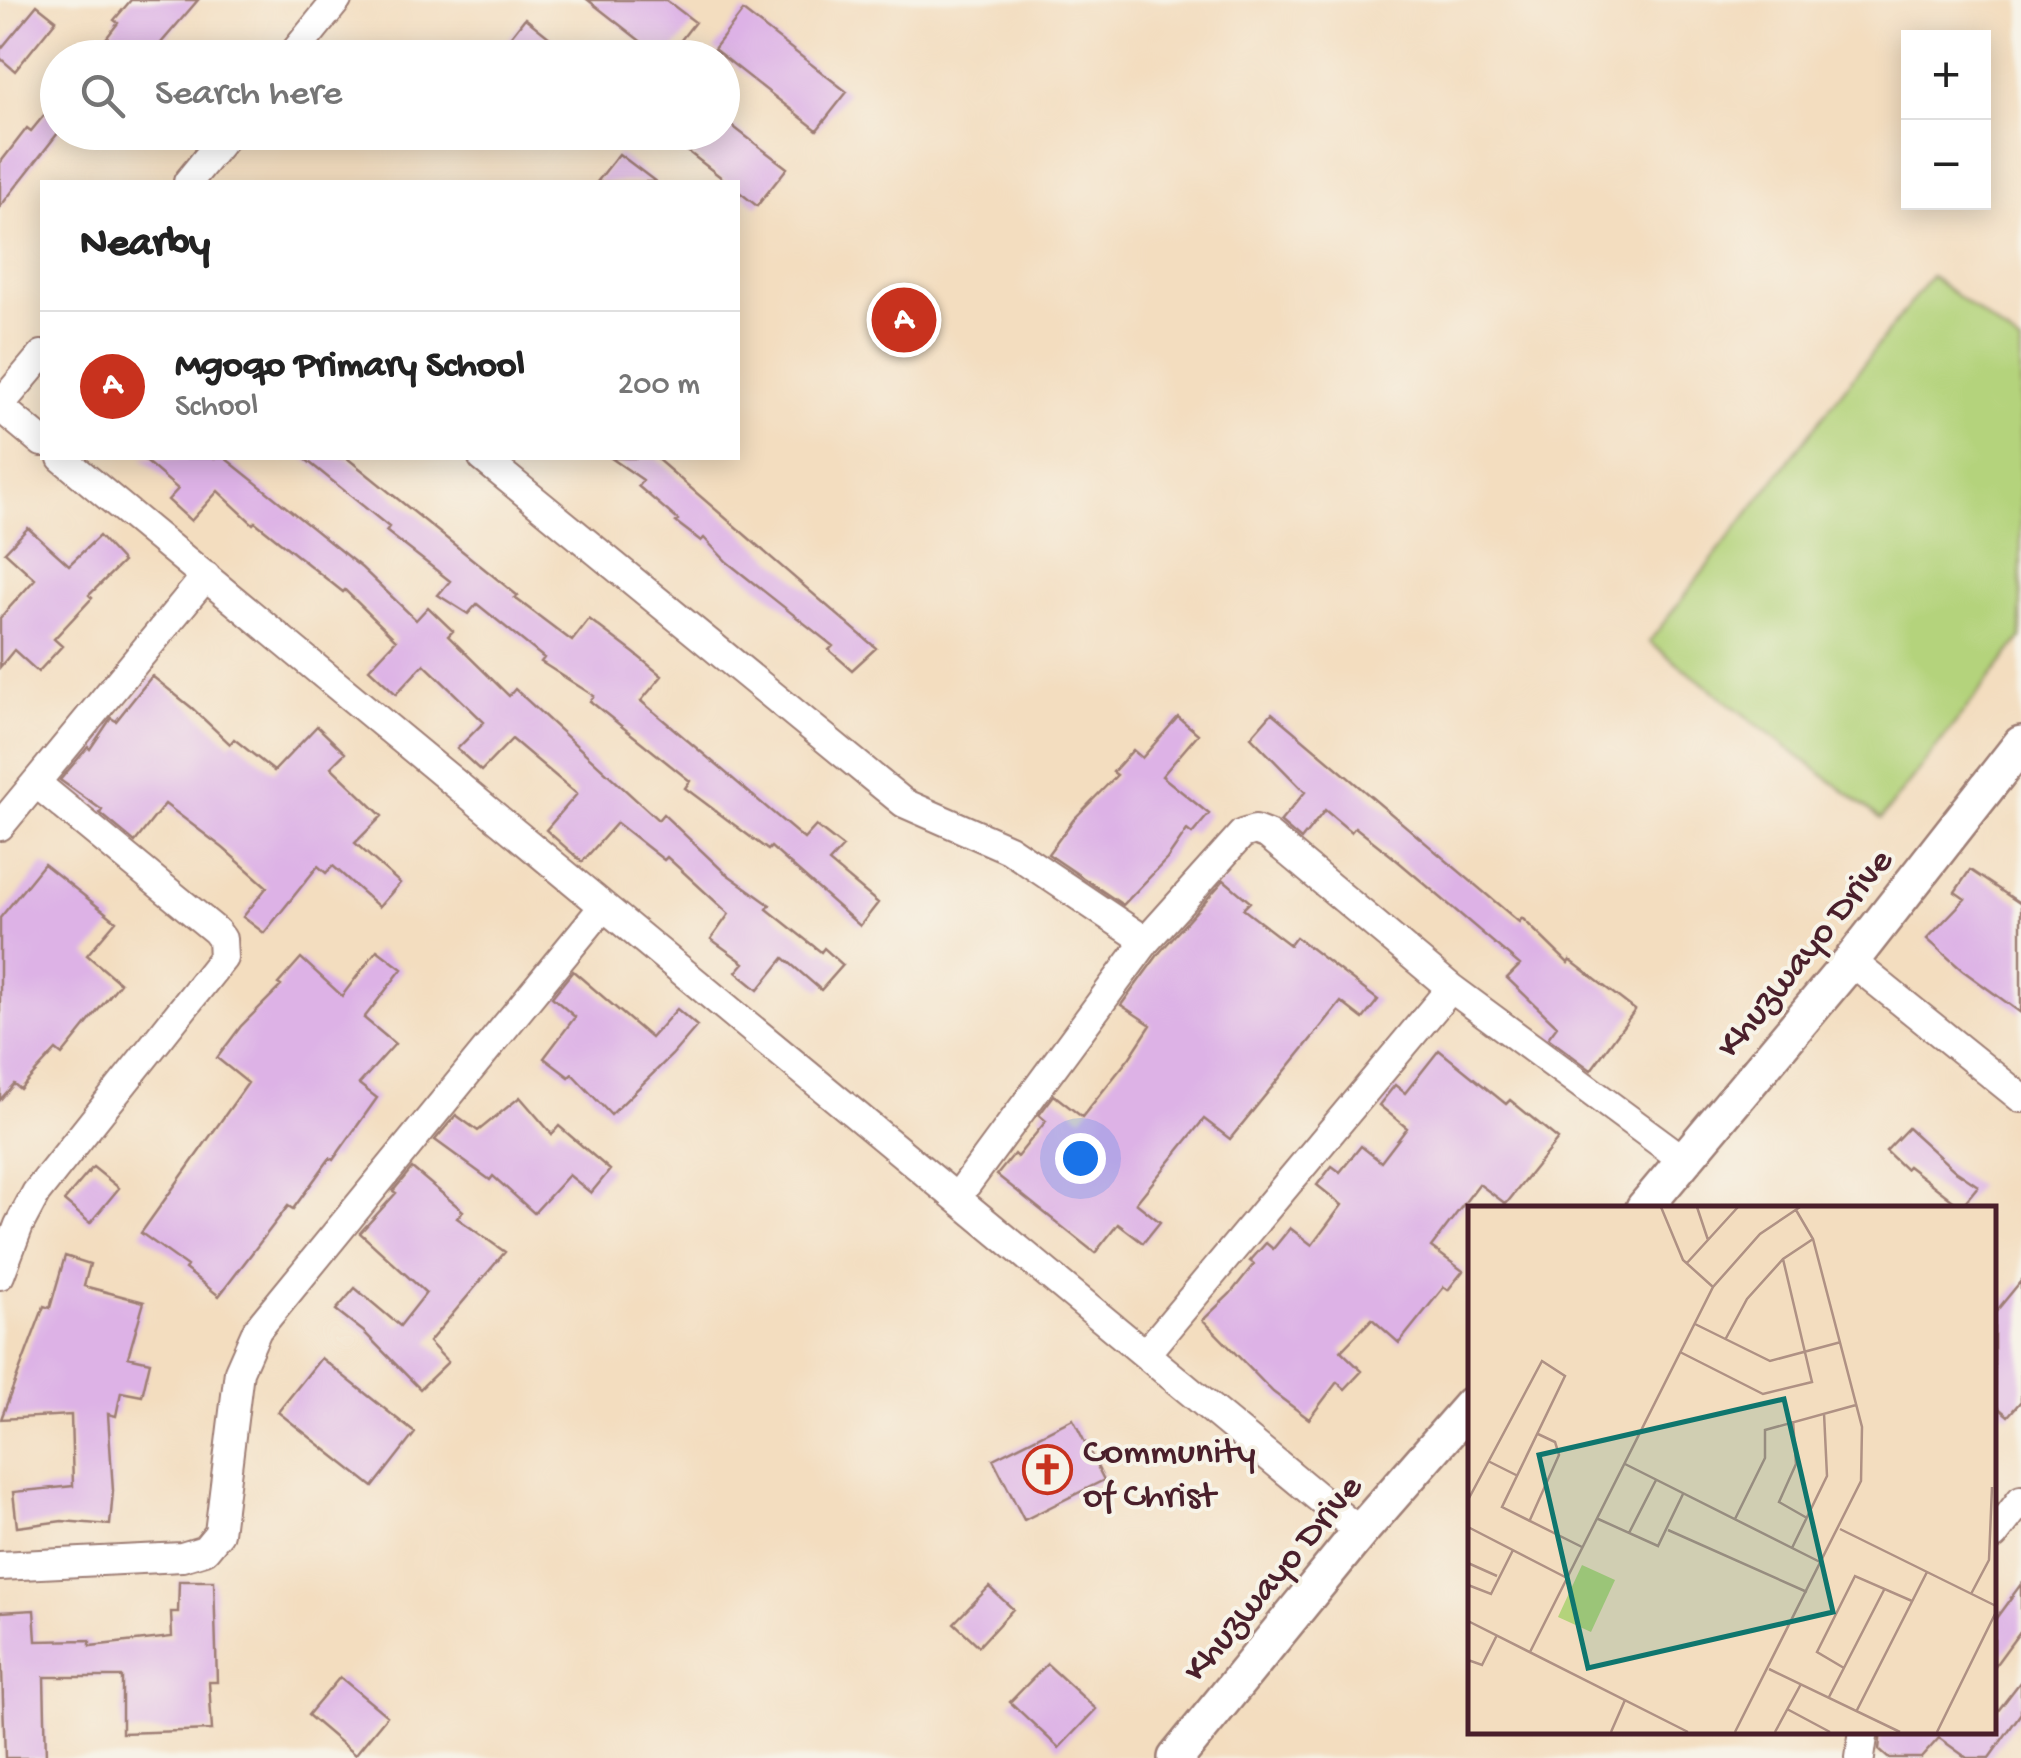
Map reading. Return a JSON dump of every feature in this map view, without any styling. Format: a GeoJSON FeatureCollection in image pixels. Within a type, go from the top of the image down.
{"type":"FeatureCollection","features":[{"type":"Feature","properties":{"kind":"street"},"geometry":{"type":"LineString","coordinates":[[305,40],[338,0]]}},
{"type":"Feature","properties":{"kind":"street"},"geometry":{"type":"LineString","coordinates":[[190,180],[214,150]]}},
{"type":"Feature","properties":{"kind":"street"},"geometry":{"type":"LineString","coordinates":[[40,357],[0,406],[40,440]]}},
{"type":"Feature","properties":{"kind":"street"},"geometry":{"type":"LineString","coordinates":[[64,460],[1360,1532]]}},
{"type":"Feature","properties":{"kind":"street"},"geometry":{"type":"LineString","coordinates":[[485,460],[904,803],[1009,849],[1146,941]]}},
{"type":"Feature","properties":{"kind":"street"},"geometry":{"type":"LineString","coordinates":[[0,826],[206,576]]}},
{"type":"Feature","properties":{"kind":"street","name":"Khuzwayo Drive"},"geometry":{"type":"LineString","coordinates":[[1646,1206],[1851,961],[2020,747]]}},
{"type":"Feature","properties":{"kind":"street"},"geometry":{"type":"LineString","coordinates":[[0,1276],[36,1193],[223,958],[222,940],[216,931],[36,783]]}},
{"type":"Feature","properties":{"kind":"street"},"geometry":{"type":"LineString","coordinates":[[958,1196],[1146,941],[1242,834],[1260,830],[1451,988],[1686,1161]]}},
{"type":"Feature","properties":{"kind":"street"},"geometry":{"type":"LineString","coordinates":[[0,1566],[182,1557],[205,1550],[219,1533],[239,1371],[257,1330],[603,907]]}},
{"type":"Feature","properties":{"kind":"street"},"geometry":{"type":"LineString","coordinates":[[1851,961],[2021,1098]]}},
{"type":"Feature","properties":{"kind":"street"},"geometry":{"type":"LineString","coordinates":[[1146,1353],[1451,988]]}},
{"type":"Feature","properties":{"kind":"street","name":"Khuzwayo Drive"},"geometry":{"type":"LineString","coordinates":[[1176,1758],[1360,1532],[1468,1408]]}},
{"type":"Feature","properties":{"kind":"street"},"geometry":{"type":"LineString","coordinates":[[1996,1532],[2021,1500]]}},
{"type":"Feature","properties":{"kind":"street"},"geometry":{"type":"LineString","coordinates":[[1860,1758],[1864,1733]]}},
{"type":"Feature","properties":{"kind":"green space"},"geometry":{"type":"Polygon","coordinates":[[[1931,276],[2021,345],[2021,638],[1881,819],[1649,642],[1931,276]]]}},
{"type":"Feature","properties":{"kind":"building"},"geometry":{"type":"Polygon","coordinates":[[[131,0],[198,0],[164,40],[105,40],[118,23],[114,20],[131,0]]]}},
{"type":"Feature","properties":{"kind":"building"},"geometry":{"type":"Polygon","coordinates":[[[588,0],[666,0],[695,22],[681,40],[639,40],[588,0]]]}},
{"type":"Feature","properties":{"kind":"building"},"geometry":{"type":"Polygon","coordinates":[[[37,5],[56,20],[15,71],[0,58],[0,50],[37,5]]]}},
{"type":"Feature","properties":{"kind":"building"},"geometry":{"type":"Polygon","coordinates":[[[743,11],[847,92],[817,130],[740,69],[740,40],[721,40],[743,11]]]}},
{"type":"Feature","properties":{"kind":"building"},"geometry":{"type":"Polygon","coordinates":[[[525,18],[552,40],[508,40],[525,18]]]}},
{"type":"Feature","properties":{"kind":"building"},"geometry":{"type":"Polygon","coordinates":[[[40,120],[40,150],[45,150],[0,207],[0,163],[27,128],[31,131],[40,120]]]}},
{"type":"Feature","properties":{"kind":"building"},"geometry":{"type":"Polygon","coordinates":[[[740,132],[787,168],[757,206],[740,193],[740,180],[724,180],[686,150],[740,150],[740,132]]]}},
{"type":"Feature","properties":{"kind":"building"},"geometry":{"type":"Polygon","coordinates":[[[619,154],[653,180],[599,180],[619,154]]]}},
{"type":"Feature","properties":{"kind":"building"},"geometry":{"type":"Polygon","coordinates":[[[144,460],[227,460],[362,568],[416,620],[428,607],[453,631],[448,636],[509,696],[515,689],[658,820],[663,814],[724,872],[770,905],[767,909],[843,965],[821,990],[784,958],[758,990],[736,972],[744,963],[711,939],[729,914],[667,857],[664,860],[617,823],[582,862],[546,830],[577,794],[512,739],[481,771],[457,749],[484,722],[424,664],[396,694],[369,669],[396,640],[345,590],[253,524],[218,491],[191,521],[168,500],[178,489],[144,460]]]}},
{"type":"Feature","properties":{"kind":"building"},"geometry":{"type":"Polygon","coordinates":[[[306,460],[349,460],[572,641],[589,619],[662,676],[641,701],[804,839],[816,826],[843,847],[829,862],[878,903],[860,926],[771,847],[768,850],[685,788],[690,781],[590,701],[594,696],[541,662],[544,658],[477,604],[468,614],[438,595],[450,581],[386,531],[389,527],[306,460]]]}},
{"type":"Feature","properties":{"kind":"building"},"geometry":{"type":"Polygon","coordinates":[[[614,460],[658,460],[876,648],[852,670],[829,650],[833,646],[727,562],[704,538],[701,541],[676,522],[638,486],[643,480],[614,460]]]}},
{"type":"Feature","properties":{"kind":"building"},"geometry":{"type":"Polygon","coordinates":[[[28,528],[69,565],[99,536],[123,562],[89,595],[92,598],[54,639],[62,646],[38,672],[14,650],[0,667],[0,618],[35,579],[5,552],[28,528]]]}},
{"type":"Feature","properties":{"kind":"building"},"geometry":{"type":"Polygon","coordinates":[[[152,676],[230,744],[234,739],[274,771],[317,726],[345,753],[331,767],[382,816],[355,843],[400,883],[379,907],[333,866],[326,873],[318,866],[264,933],[243,917],[267,887],[165,804],[135,842],[100,813],[102,810],[60,780],[152,676]]]}},
{"type":"Feature","properties":{"kind":"building"},"geometry":{"type":"Polygon","coordinates":[[[1272,713],[1519,922],[1522,918],[1568,963],[1570,960],[1635,1010],[1591,1070],[1548,1038],[1557,1026],[1507,978],[1520,965],[1393,857],[1355,827],[1351,832],[1325,810],[1301,840],[1280,822],[1305,792],[1251,737],[1272,713]]]}},
{"type":"Feature","properties":{"kind":"building"},"geometry":{"type":"Polygon","coordinates":[[[1178,717],[1198,734],[1162,776],[1209,814],[1192,834],[1187,830],[1167,859],[1123,905],[1048,854],[1074,819],[1117,775],[1113,772],[1133,750],[1142,758],[1178,717]]]}},
{"type":"Feature","properties":{"kind":"building"},"geometry":{"type":"Polygon","coordinates":[[[44,864],[116,921],[87,955],[120,983],[62,1055],[56,1050],[20,1089],[14,1084],[0,1100],[0,918],[44,864]]]}},
{"type":"Feature","properties":{"kind":"building"},"geometry":{"type":"Polygon","coordinates":[[[1970,870],[2021,904],[2021,1013],[1927,939],[1965,899],[1955,892],[1970,870]]]}},
{"type":"Feature","properties":{"kind":"building"},"geometry":{"type":"Polygon","coordinates":[[[1224,880],[1250,902],[1243,909],[1290,945],[1296,937],[1378,1000],[1363,1019],[1341,1002],[1230,1139],[1204,1119],[1136,1203],[1160,1222],[1143,1243],[1118,1224],[1095,1253],[997,1175],[1046,1121],[1039,1115],[1054,1095],[1082,1117],[1130,1057],[1151,1025],[1121,1005],[1160,952],[1224,880]]]}},
{"type":"Feature","properties":{"kind":"building"},"geometry":{"type":"Polygon","coordinates":[[[377,950],[402,969],[364,1018],[395,1044],[359,1084],[377,1098],[333,1160],[330,1158],[293,1209],[288,1206],[219,1296],[185,1269],[187,1266],[141,1233],[248,1083],[217,1058],[301,958],[342,996],[377,950]]]}},
{"type":"Feature","properties":{"kind":"building"},"geometry":{"type":"Polygon","coordinates":[[[573,971],[651,1038],[677,1009],[697,1026],[611,1115],[572,1074],[569,1077],[544,1058],[575,1017],[552,997],[573,971]]]}},
{"type":"Feature","properties":{"kind":"building"},"geometry":{"type":"Polygon","coordinates":[[[1439,1050],[1506,1104],[1510,1100],[1558,1139],[1506,1204],[1479,1184],[1431,1247],[1463,1271],[1448,1290],[1444,1287],[1399,1343],[1372,1319],[1341,1351],[1362,1371],[1345,1389],[1337,1382],[1309,1419],[1273,1392],[1203,1320],[1230,1294],[1266,1243],[1273,1249],[1290,1228],[1312,1245],[1342,1205],[1317,1185],[1332,1166],[1340,1172],[1361,1146],[1381,1162],[1407,1128],[1379,1105],[1395,1085],[1405,1093],[1439,1050]]]}},
{"type":"Feature","properties":{"kind":"building"},"geometry":{"type":"Polygon","coordinates":[[[520,1097],[552,1134],[559,1126],[610,1170],[591,1193],[569,1175],[534,1213],[493,1176],[490,1180],[435,1140],[456,1115],[478,1131],[520,1097]]]}},
{"type":"Feature","properties":{"kind":"building"},"geometry":{"type":"Polygon","coordinates":[[[1908,1128],[1978,1186],[1960,1206],[1908,1166],[1905,1169],[1886,1151],[1908,1128]]]}},
{"type":"Feature","properties":{"kind":"building"},"geometry":{"type":"Polygon","coordinates":[[[93,1167],[119,1188],[90,1223],[64,1201],[93,1167]]]}},
{"type":"Feature","properties":{"kind":"building"},"geometry":{"type":"Polygon","coordinates":[[[412,1168],[463,1211],[457,1218],[505,1252],[429,1342],[448,1362],[420,1389],[364,1332],[336,1310],[355,1288],[400,1326],[426,1293],[360,1233],[396,1193],[393,1191],[412,1168]]]}},
{"type":"Feature","properties":{"kind":"building"},"geometry":{"type":"Polygon","coordinates":[[[65,1256],[90,1264],[84,1286],[144,1302],[128,1357],[150,1362],[142,1396],[121,1392],[116,1416],[108,1414],[113,1491],[110,1525],[62,1521],[17,1527],[13,1492],[73,1486],[71,1415],[1,1419],[44,1306],[50,1308],[65,1256]]]}},
{"type":"Feature","properties":{"kind":"building"},"geometry":{"type":"Polygon","coordinates":[[[2021,1281],[2021,1401],[2008,1416],[1996,1406],[1996,1312],[2021,1281]]]}},
{"type":"Feature","properties":{"kind":"building"},"geometry":{"type":"Polygon","coordinates":[[[321,1358],[415,1433],[373,1487],[278,1412],[321,1358]]]}},
{"type":"Feature","properties":{"kind":"building","name":"Community of Christ"},"geometry":{"type":"Polygon","coordinates":[[[1073,1419],[1104,1480],[1024,1520],[993,1459],[1073,1419]]]}},
{"type":"Feature","properties":{"kind":"building"},"geometry":{"type":"Polygon","coordinates":[[[179,1581],[214,1581],[217,1682],[209,1682],[212,1730],[122,1733],[122,1677],[44,1677],[46,1758],[5,1758],[0,1612],[34,1610],[36,1641],[90,1640],[90,1646],[172,1637],[171,1612],[178,1612],[179,1581]]]}},
{"type":"Feature","properties":{"kind":"building"},"geometry":{"type":"Polygon","coordinates":[[[2021,1584],[2021,1630],[1996,1664],[1996,1618],[2021,1584]]]}},
{"type":"Feature","properties":{"kind":"building"},"geometry":{"type":"Polygon","coordinates":[[[989,1587],[1013,1609],[979,1646],[954,1623],[989,1587]]]}},
{"type":"Feature","properties":{"kind":"building"},"geometry":{"type":"Polygon","coordinates":[[[1047,1664],[1096,1709],[1059,1748],[1010,1702],[1047,1664]]]}},
{"type":"Feature","properties":{"kind":"building"},"geometry":{"type":"Polygon","coordinates":[[[340,1677],[387,1716],[355,1755],[308,1715],[340,1677]]]}},
{"type":"Feature","properties":{"kind":"building"},"geometry":{"type":"Polygon","coordinates":[[[2021,1681],[2021,1713],[1989,1758],[1967,1758],[1939,1738],[1921,1758],[1888,1758],[1879,1750],[1881,1733],[1996,1733],[1996,1713],[2021,1681]]]}},
{"type":"Feature","properties":{"kind":"place","name":"Mgoqo Primary School"},"geometry":{"type":"Point","coordinates":[904,320]}},
{"type":"Feature","properties":{"kind":"place","name":"Community of Christ"},"geometry":{"type":"Point","coordinates":[1048,1470]}}]}
